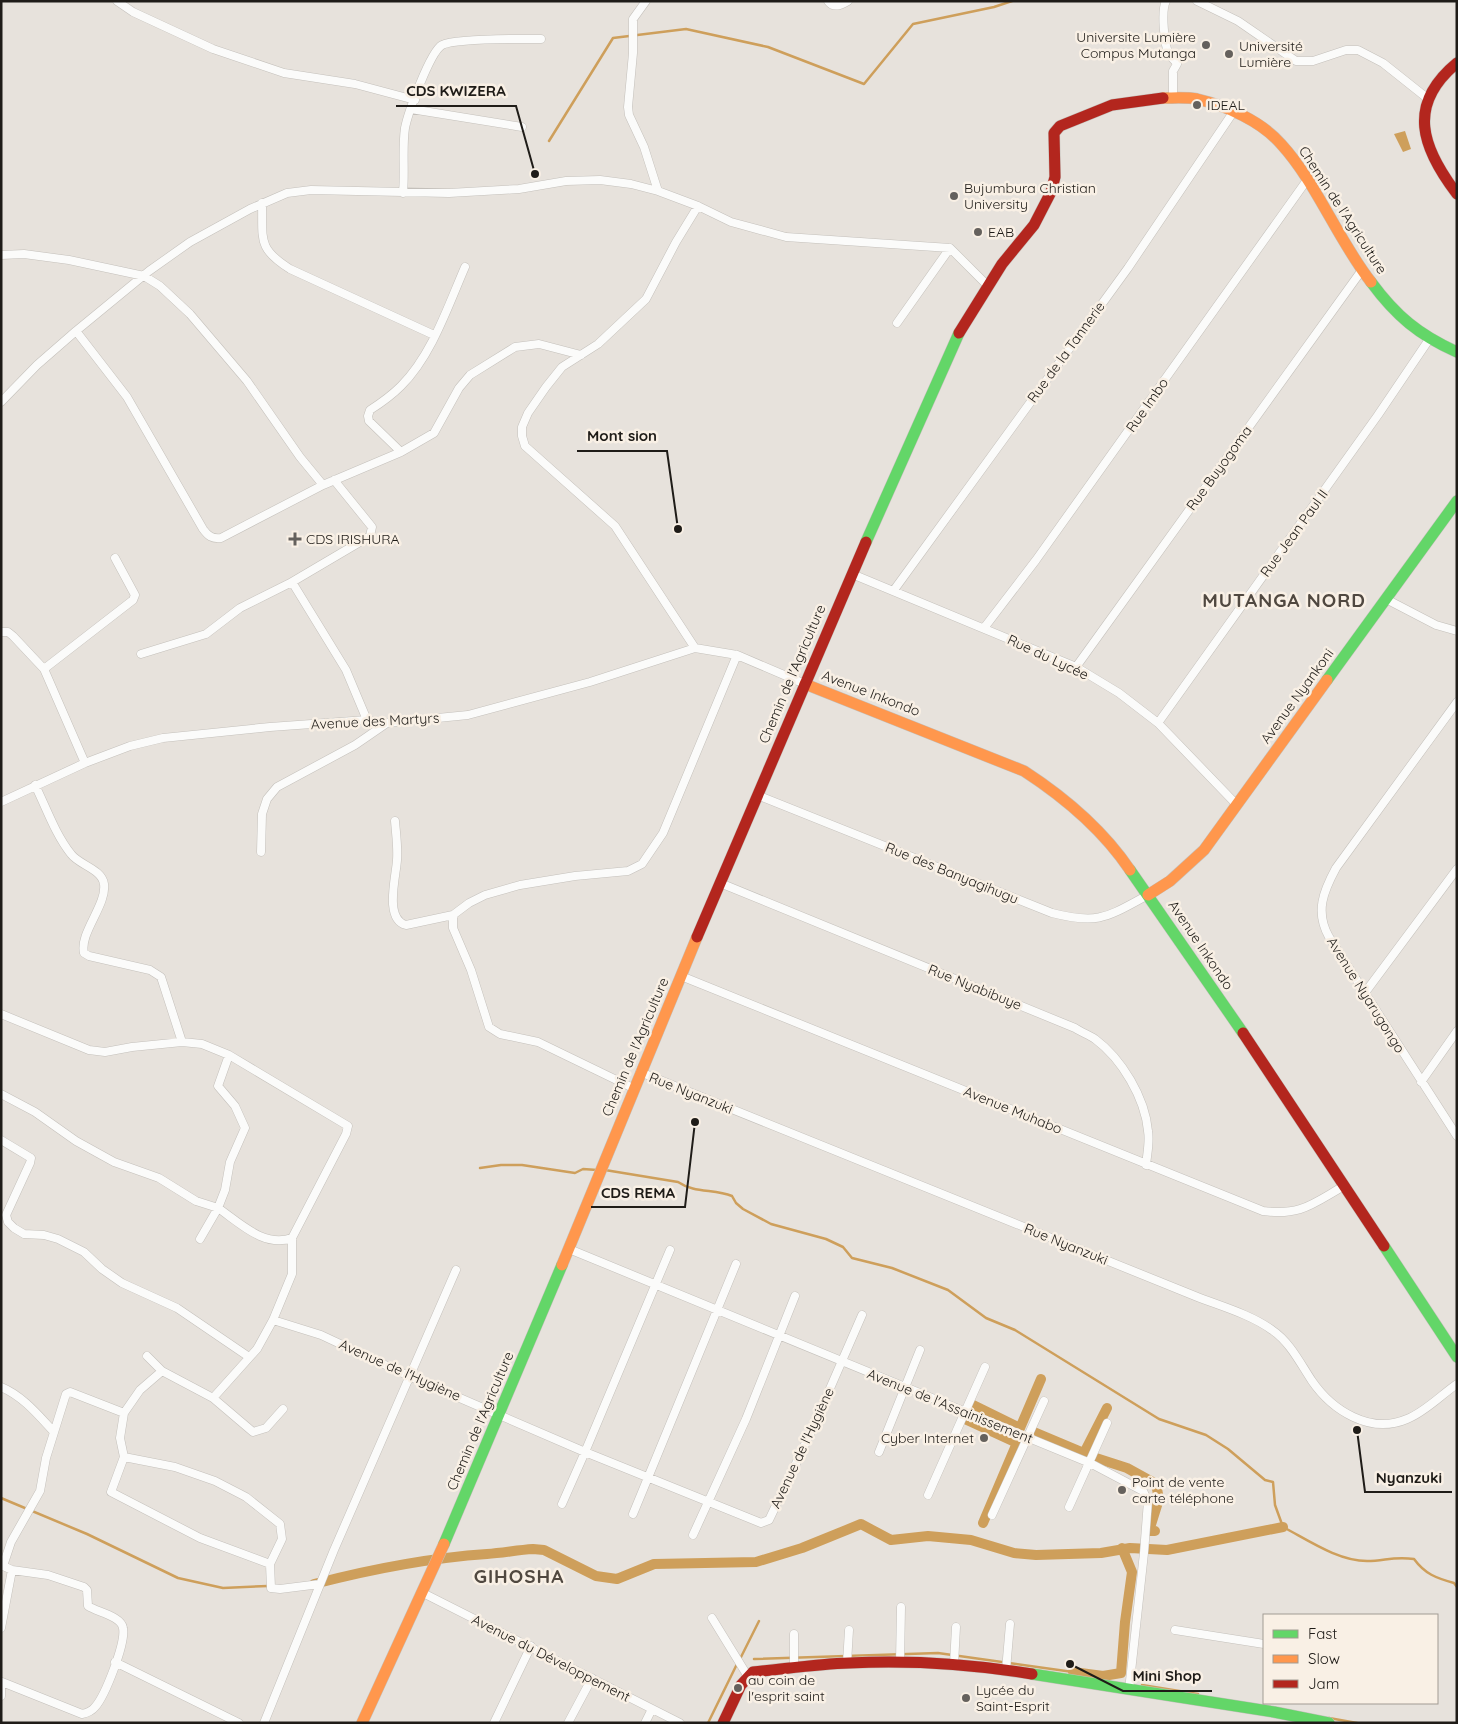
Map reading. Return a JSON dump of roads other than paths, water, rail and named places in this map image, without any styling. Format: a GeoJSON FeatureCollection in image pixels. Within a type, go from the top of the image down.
{"type":"FeatureCollection","features":[{"type":"Feature","properties":{"kind":"street"},"geometry":{"type":"LineString","coordinates":[[117,1],[133,12],[214,49],[284,74],[355,84],[415,100]]}},
{"type":"Feature","properties":{"kind":"street"},"geometry":{"type":"LineString","coordinates":[[646,1],[633,19],[634,53],[628,107],[658,191]]}},
{"type":"Feature","properties":{"kind":"street"},"geometry":{"type":"LineString","coordinates":[[828,1],[830,5],[837,6],[848,1]]}},
{"type":"Feature","properties":{"kind":"street"},"geometry":{"type":"LineString","coordinates":[[1166,1],[1163,6],[1166,39],[1170,56],[1177,64],[1173,72],[1173,98]]}},
{"type":"Feature","properties":{"kind":"street"},"geometry":{"type":"LineString","coordinates":[[1197,1],[1238,21],[1296,61],[1314,61],[1346,50],[1358,50],[1383,63],[1427,98]]}},
{"type":"Feature","properties":{"kind":"street"},"geometry":{"type":"LineString","coordinates":[[403,192],[406,126],[432,56],[444,44],[541,38]]}},
{"type":"Feature","properties":{"kind":"street"},"geometry":{"type":"LineString","coordinates":[[1457,63],[1434,83],[1427,98],[1424,124],[1426,139],[1432,156],[1457,194]]}},
{"type":"Feature","properties":{"kind":"street","name":"Chemin de l'Agriculture"},"geometry":{"type":"LineString","coordinates":[[362,1723],[423,1594],[569,1249],[590,1192],[633,1088],[757,795],[852,574],[960,332],[1002,264],[1034,225],[1051,192],[1055,177],[1052,138],[1056,129],[1080,117],[1132,100],[1196,99],[1234,111],[1260,126],[1280,142],[1307,180],[1362,270],[1398,316],[1428,341],[1457,352]]}},
{"type":"Feature","properties":{"kind":"street"},"geometry":{"type":"LineString","coordinates":[[411,109],[522,127]]}},
{"type":"Feature","properties":{"kind":"street","name":"Rue de la Tannerie"},"geometry":{"type":"LineString","coordinates":[[894,590],[1128,268],[1234,111]]}},
{"type":"Feature","properties":{"kind":"street"},"geometry":{"type":"LineString","coordinates":[[1,402],[37,365],[76,331],[144,276],[190,242],[262,203],[287,193],[310,190],[403,192],[511,189],[600,180],[631,184],[658,191],[698,206],[731,222],[786,237],[950,248],[988,286]]}},
{"type":"Feature","properties":{"kind":"street","name":"Rue Imbo"},"geometry":{"type":"LineString","coordinates":[[984,628],[1036,560],[1307,180]]}},
{"type":"Feature","properties":{"kind":"street"},"geometry":{"type":"LineString","coordinates":[[262,203],[263,242],[272,258],[290,269],[434,335]]}},
{"type":"Feature","properties":{"kind":"street"},"geometry":{"type":"LineString","coordinates":[[695,648],[615,526],[525,446],[522,427],[528,413],[562,367],[616,330],[646,299],[676,242],[698,206]]}},
{"type":"Feature","properties":{"kind":"street"},"geometry":{"type":"LineString","coordinates":[[898,323],[950,248]]}},
{"type":"Feature","properties":{"kind":"street"},"geometry":{"type":"LineString","coordinates":[[1,255],[53,256],[144,276],[179,302],[247,381],[300,457],[323,485]]}},
{"type":"Feature","properties":{"kind":"street"},"geometry":{"type":"LineString","coordinates":[[401,452],[369,421],[370,410],[388,398],[407,379],[434,335],[465,267]]}},
{"type":"Feature","properties":{"kind":"street","name":"Rue Buyogoma"},"geometry":{"type":"LineString","coordinates":[[1076,667],[1362,270]]}},
{"type":"Feature","properties":{"kind":"street"},"geometry":{"type":"LineString","coordinates":[[76,331],[127,398],[150,442],[208,536],[221,538],[323,485],[401,452],[434,433],[459,388],[470,375],[515,347],[539,344],[581,355]]}},
{"type":"Feature","properties":{"kind":"street","name":"Rue Jean Paul II"},"geometry":{"type":"LineString","coordinates":[[1158,723],[1378,415],[1428,341]]}},
{"type":"Feature","properties":{"kind":"street"},"geometry":{"type":"LineString","coordinates":[[141,654],[206,634],[240,608],[292,582],[370,536],[372,527],[334,480]]}},
{"type":"Feature","properties":{"kind":"street","name":"Avenue Nyankoni"},"geometry":{"type":"LineString","coordinates":[[1148,895],[1170,881],[1192,863],[1204,850],[1457,501]]}},
{"type":"Feature","properties":{"kind":"street"},"geometry":{"type":"LineString","coordinates":[[44,669],[133,600],[134,595],[115,558]]}},
{"type":"Feature","properties":{"kind":"street","name":"Rue du Lycée"},"geometry":{"type":"LineString","coordinates":[[852,574],[1076,667],[1119,694],[1158,723],[1237,805]]}},
{"type":"Feature","properties":{"kind":"street"},"geometry":{"type":"LineString","coordinates":[[292,582],[346,670],[367,720]]}},
{"type":"Feature","properties":{"kind":"street"},"geometry":{"type":"LineString","coordinates":[[1386,599],[1436,626],[1457,631]]}},
{"type":"Feature","properties":{"kind":"street"},"geometry":{"type":"LineString","coordinates":[[1,632],[8,632],[13,636],[44,669],[85,763]]}},
{"type":"Feature","properties":{"kind":"street","name":"Avenue des Martyrs"},"geometry":{"type":"LineString","coordinates":[[1,802],[85,763],[130,746],[164,738],[204,732],[367,720],[387,723],[477,713],[590,682],[695,648],[737,655],[805,684]]}},
{"type":"Feature","properties":{"kind":"street"},"geometry":{"type":"LineString","coordinates":[[395,821],[397,859],[392,891],[397,919],[400,924],[406,925],[453,915],[486,895],[520,885],[575,876],[628,871],[642,864],[652,852],[663,833],[737,655]]}},
{"type":"Feature","properties":{"kind":"street","name":"Avenue Inkondo"},"geometry":{"type":"LineString","coordinates":[[805,684],[986,754],[1024,771],[1053,790],[1115,847],[1344,1186],[1457,1358]]}},
{"type":"Feature","properties":{"kind":"street","name":"Avenue Nyarugongo"},"geometry":{"type":"LineString","coordinates":[[1457,702],[1346,853],[1322,896],[1323,926],[1364,994],[1457,1136]]}},
{"type":"Feature","properties":{"kind":"street"},"geometry":{"type":"LineString","coordinates":[[261,852],[262,814],[267,799],[277,787],[355,745],[387,723]]}},
{"type":"Feature","properties":{"kind":"street"},"geometry":{"type":"LineString","coordinates":[[35,786],[71,854],[99,874],[104,881],[104,891],[85,942],[84,953],[89,956],[150,970],[161,977],[182,1042]]}},
{"type":"Feature","properties":{"kind":"street","name":"Rue des Banyagihugu"},"geometry":{"type":"LineString","coordinates":[[757,795],[1052,913],[1077,919],[1096,920],[1148,895]]}},
{"type":"Feature","properties":{"kind":"street"},"geometry":{"type":"LineString","coordinates":[[1364,994],[1457,869]]}},
{"type":"Feature","properties":{"kind":"street","name":"Rue Nyabibuye"},"geometry":{"type":"LineString","coordinates":[[720,884],[856,937],[1075,1028],[1096,1039],[1113,1057],[1132,1083],[1142,1104],[1148,1131],[1146,1165]]}},
{"type":"Feature","properties":{"kind":"street","name":"Rue Nyanzuki"},"geometry":{"type":"LineString","coordinates":[[453,915],[453,928],[471,970],[490,1027],[500,1034],[538,1042],[633,1088]]}},
{"type":"Feature","properties":{"kind":"street","name":"Avenue Muhabo"},"geometry":{"type":"LineString","coordinates":[[681,976],[1263,1211],[1283,1214],[1303,1210],[1344,1186]]}},
{"type":"Feature","properties":{"kind":"street"},"geometry":{"type":"LineString","coordinates":[[1,1014],[89,1050],[105,1052],[182,1042],[202,1044],[229,1055],[348,1126],[346,1134],[296,1234],[292,1238],[272,1241],[262,1238],[218,1208],[196,1201],[159,1178],[114,1162],[76,1141],[35,1112],[1,1094]]}},
{"type":"Feature","properties":{"kind":"street"},"geometry":{"type":"LineString","coordinates":[[1421,1082],[1457,1031]]}},
{"type":"Feature","properties":{"kind":"street"},"geometry":{"type":"LineString","coordinates":[[200,1238],[218,1208],[225,1190],[230,1162],[245,1128],[235,1106],[218,1086],[229,1055]]}},
{"type":"Feature","properties":{"kind":"street","name":"Rue Nyanzuki"},"geometry":{"type":"LineString","coordinates":[[640,1072],[1258,1323],[1272,1330],[1290,1347],[1320,1392],[1345,1414],[1365,1422],[1385,1423],[1406,1420],[1457,1384]]}},
{"type":"Feature","properties":{"kind":"street"},"geometry":{"type":"LineString","coordinates":[[1,1140],[30,1158],[30,1163],[6,1215],[8,1222],[14,1228],[24,1234],[44,1235],[58,1239],[84,1252],[102,1269],[122,1283],[177,1308],[249,1357]]}},
{"type":"Feature","properties":{"kind":"street"},"geometry":{"type":"LineString","coordinates":[[213,1398],[249,1357],[273,1320],[292,1274],[292,1238]]}},
{"type":"Feature","properties":{"kind":"street","name":"Avenue de l'Assainissement"},"geometry":{"type":"LineString","coordinates":[[569,1249],[656,1284],[778,1337],[966,1411],[1090,1463],[1143,1490],[1148,1501],[1129,1690]]}},
{"type":"Feature","properties":{"kind":"street"},"geometry":{"type":"LineString","coordinates":[[562,1504],[670,1250]]}},
{"type":"Feature","properties":{"kind":"street"},"geometry":{"type":"LineString","coordinates":[[633,1514],[736,1264]]}},
{"type":"Feature","properties":{"kind":"street"},"geometry":{"type":"LineString","coordinates":[[264,1723],[320,1584],[456,1270]]}},
{"type":"Feature","properties":{"kind":"street"},"geometry":{"type":"LineString","coordinates":[[693,1535],[710,1502],[746,1418],[795,1296]]}},
{"type":"Feature","properties":{"kind":"street","name":"Avenue de l'Hygiène"},"geometry":{"type":"LineString","coordinates":[[273,1320],[329,1339],[411,1377],[585,1452],[761,1523],[769,1520],[862,1315]]}},
{"type":"Feature","properties":{"kind":"street"},"geometry":{"type":"LineString","coordinates":[[879,1452],[920,1350]]}},
{"type":"Feature","properties":{"kind":"street"},"geometry":{"type":"LineString","coordinates":[[147,1356],[162,1371],[213,1398],[253,1432],[266,1428],[283,1409]]}},
{"type":"Feature","properties":{"kind":"street"},"geometry":{"type":"LineString","coordinates":[[928,1495],[985,1367]]}},
{"type":"Feature","properties":{"kind":"street"},"geometry":{"type":"LineString","coordinates":[[162,1371],[140,1390],[124,1413],[120,1438],[124,1458],[112,1489],[113,1494],[200,1538],[270,1564]]}},
{"type":"Feature","properties":{"kind":"street"},"geometry":{"type":"LineString","coordinates":[[1,1387],[32,1408],[54,1432]]}},
{"type":"Feature","properties":{"kind":"street"},"geometry":{"type":"LineString","coordinates":[[1,1696],[1,1682],[82,1714],[90,1712],[96,1706],[115,1662],[123,1629],[120,1622],[88,1606],[88,1590],[84,1587],[48,1575],[12,1570],[2,1565],[11,1542],[40,1491],[54,1432],[66,1394],[70,1392],[124,1413]]}},
{"type":"Feature","properties":{"kind":"street"},"geometry":{"type":"LineString","coordinates":[[992,1515],[1044,1401]]}},
{"type":"Feature","properties":{"kind":"street"},"geometry":{"type":"LineString","coordinates":[[1069,1507],[1107,1423]]}},
{"type":"Feature","properties":{"kind":"street"},"geometry":{"type":"LineString","coordinates":[[124,1458],[195,1472],[246,1497],[280,1524],[282,1539],[270,1564],[271,1588],[320,1584]]}},
{"type":"Feature","properties":{"kind":"street"},"geometry":{"type":"LineString","coordinates":[[1,1628],[12,1570]]}},
{"type":"Feature","properties":{"kind":"street","name":"Avenue du Développement"},"geometry":{"type":"LineString","coordinates":[[423,1594],[531,1646],[680,1723]]}},
{"type":"Feature","properties":{"kind":"street"},"geometry":{"type":"LineString","coordinates":[[900,1662],[901,1607]]}},
{"type":"Feature","properties":{"kind":"street"},"geometry":{"type":"LineString","coordinates":[[712,1618],[747,1676]]}},
{"type":"Feature","properties":{"kind":"street"},"geometry":{"type":"LineString","coordinates":[[1006,1670],[1010,1624]]}},
{"type":"Feature","properties":{"kind":"street"},"geometry":{"type":"LineString","coordinates":[[954,1664],[956,1627]]}},
{"type":"Feature","properties":{"kind":"street"},"geometry":{"type":"LineString","coordinates":[[847,1663],[849,1630]]}},
{"type":"Feature","properties":{"kind":"street"},"geometry":{"type":"LineString","coordinates":[[1175,1630],[1263,1644]]}},
{"type":"Feature","properties":{"kind":"street"},"geometry":{"type":"LineString","coordinates":[[794,1634],[794,1667]]}},
{"type":"Feature","properties":{"kind":"street"},"geometry":{"type":"LineString","coordinates":[[494,1723],[531,1646]]}},
{"type":"Feature","properties":{"kind":"street"},"geometry":{"type":"LineString","coordinates":[[115,1662],[239,1723]]}},
{"type":"Feature","properties":{"kind":"street"},"geometry":{"type":"LineString","coordinates":[[723,1723],[747,1676],[760,1670],[847,1663],[900,1662],[954,1664],[1006,1670],[1129,1690],[1275,1707],[1329,1723]]}},
{"type":"Feature","properties":{"kind":"street"},"geometry":{"type":"LineString","coordinates":[[568,1723],[592,1678]]}},
{"type":"Feature","properties":{"kind":"street"},"geometry":{"type":"LineString","coordinates":[[645,1723],[652,1709]]}},
{"type":"Feature","properties":{"kind":"waterway"},"geometry":{"type":"LineString","coordinates":[[549,141],[613,38],[686,29],[768,47],[864,84],[913,24],[994,7],[1012,1]]}},
{"type":"Feature","properties":{"kind":"waterway"},"geometry":{"type":"LineString","coordinates":[[480,1168],[522,1165],[575,1173],[583,1169],[597,1170]]}},
{"type":"Feature","properties":{"kind":"waterway"},"geometry":{"type":"LineString","coordinates":[[605,1170],[678,1182],[691,1188],[732,1196],[743,1209],[771,1224],[826,1239],[843,1247],[852,1258],[892,1268],[948,1290],[986,1318],[1015,1330],[1159,1419],[1206,1435],[1228,1449],[1265,1480],[1273,1482],[1275,1505],[1283,1527],[1345,1558],[1367,1561],[1400,1558],[1414,1559],[1427,1572],[1454,1583],[1457,1587]]}},
{"type":"Feature","properties":{"kind":"waterway"},"geometry":{"type":"LineString","coordinates":[[971,1404],[1020,1428],[1041,1379]]}},
{"type":"Feature","properties":{"kind":"waterway"},"geometry":{"type":"LineString","coordinates":[[1034,1432],[1084,1453],[1107,1408]]}},
{"type":"Feature","properties":{"kind":"waterway"},"geometry":{"type":"LineString","coordinates":[[967,1420],[1017,1443],[983,1523]]}},
{"type":"Feature","properties":{"kind":"waterway"},"geometry":{"type":"LineString","coordinates":[[1096,1458],[1127,1468],[1156,1484],[1159,1499],[1149,1531],[1155,1531]]}},
{"type":"Feature","properties":{"kind":"waterway"},"geometry":{"type":"LineString","coordinates":[[1,1498],[87,1534],[178,1578],[223,1588],[268,1586]]}},
{"type":"Feature","properties":{"kind":"waterway"},"geometry":{"type":"LineString","coordinates":[[314,1584],[422,1561],[533,1549],[544,1550],[596,1576],[617,1579],[654,1564],[756,1562],[802,1548],[861,1524],[891,1540],[928,1536],[971,1540],[1014,1553],[1036,1555],[1101,1553],[1130,1548],[1167,1550],[1283,1527]]}},
{"type":"Feature","properties":{"kind":"waterway"},"geometry":{"type":"LineString","coordinates":[[1073,1672],[1103,1676],[1121,1673],[1125,1622],[1132,1572],[1122,1548]]}},
{"type":"Feature","properties":{"kind":"waterway"},"geometry":{"type":"LineString","coordinates":[[740,1659],[759,1621]]}},
{"type":"Feature","properties":{"kind":"waterway"},"geometry":{"type":"LineString","coordinates":[[754,1659],[938,1653],[1073,1672]]}},
{"type":"Feature","properties":{"kind":"waterway"},"geometry":{"type":"LineString","coordinates":[[708,1723],[737,1664]]}},
{"type":"Feature","properties":{"kind":"waterway"},"geometry":{"type":"LineString","coordinates":[[1142,1685],[1198,1694]]}},
{"type":"Feature","properties":{"kind":"waterway"},"geometry":{"type":"LineString","coordinates":[[1329,1718],[1357,1723]]}},
{"type":"Feature","properties":{"kind":"place","name":"Universite Lumière Compus Mutanga"},"geometry":{"type":"Point","coordinates":[1206,45]}},
{"type":"Feature","properties":{"kind":"place","name":"Université Lumière"},"geometry":{"type":"Point","coordinates":[1229,54]}},
{"type":"Feature","properties":{"kind":"place","name":"IDEAL"},"geometry":{"type":"Point","coordinates":[1197,105]}},
{"type":"Feature","properties":{"kind":"place","name":"CDS KWIZERA"},"geometry":{"type":"Point","coordinates":[535,174]}},
{"type":"Feature","properties":{"kind":"place","name":"Bujumbura Christian University"},"geometry":{"type":"Point","coordinates":[954,196]}},
{"type":"Feature","properties":{"kind":"place","name":"EAB"},"geometry":{"type":"Point","coordinates":[978,232]}},
{"type":"Feature","properties":{"kind":"place","name":"Mont sion"},"geometry":{"type":"Point","coordinates":[678,529]}},
{"type":"Feature","properties":{"kind":"place","name":"CDS IRISHURA"},"geometry":{"type":"Point","coordinates":[295,539]}},
{"type":"Feature","properties":{"kind":"place","name":"CDS REMA"},"geometry":{"type":"Point","coordinates":[695,1122]}},
{"type":"Feature","properties":{"kind":"place","name":"Nyanzuki"},"geometry":{"type":"Point","coordinates":[1357,1430]}},
{"type":"Feature","properties":{"kind":"place","name":"Cyber Internet"},"geometry":{"type":"Point","coordinates":[984,1438]}},
{"type":"Feature","properties":{"kind":"place","name":"Point de vente carte téléphone"},"geometry":{"type":"Point","coordinates":[1122,1490]}},
{"type":"Feature","properties":{"kind":"place","name":"Mini Shop"},"geometry":{"type":"Point","coordinates":[1070,1664]}},
{"type":"Feature","properties":{"kind":"place","name":"au coin de l'esprit saint"},"geometry":{"type":"Point","coordinates":[738,1688]}},
{"type":"Feature","properties":{"kind":"place","name":"Lycée du Saint-Esprit"},"geometry":{"type":"Point","coordinates":[966,1698]}},
{"type":"Feature","properties":{"kind":"district","name":"MUTANGA NORD"},"geometry":{"type":"Point","coordinates":[1284,600]}},
{"type":"Feature","properties":{"kind":"district","name":"GIHOSHA"},"geometry":{"type":"Point","coordinates":[519,1576]}}]}
